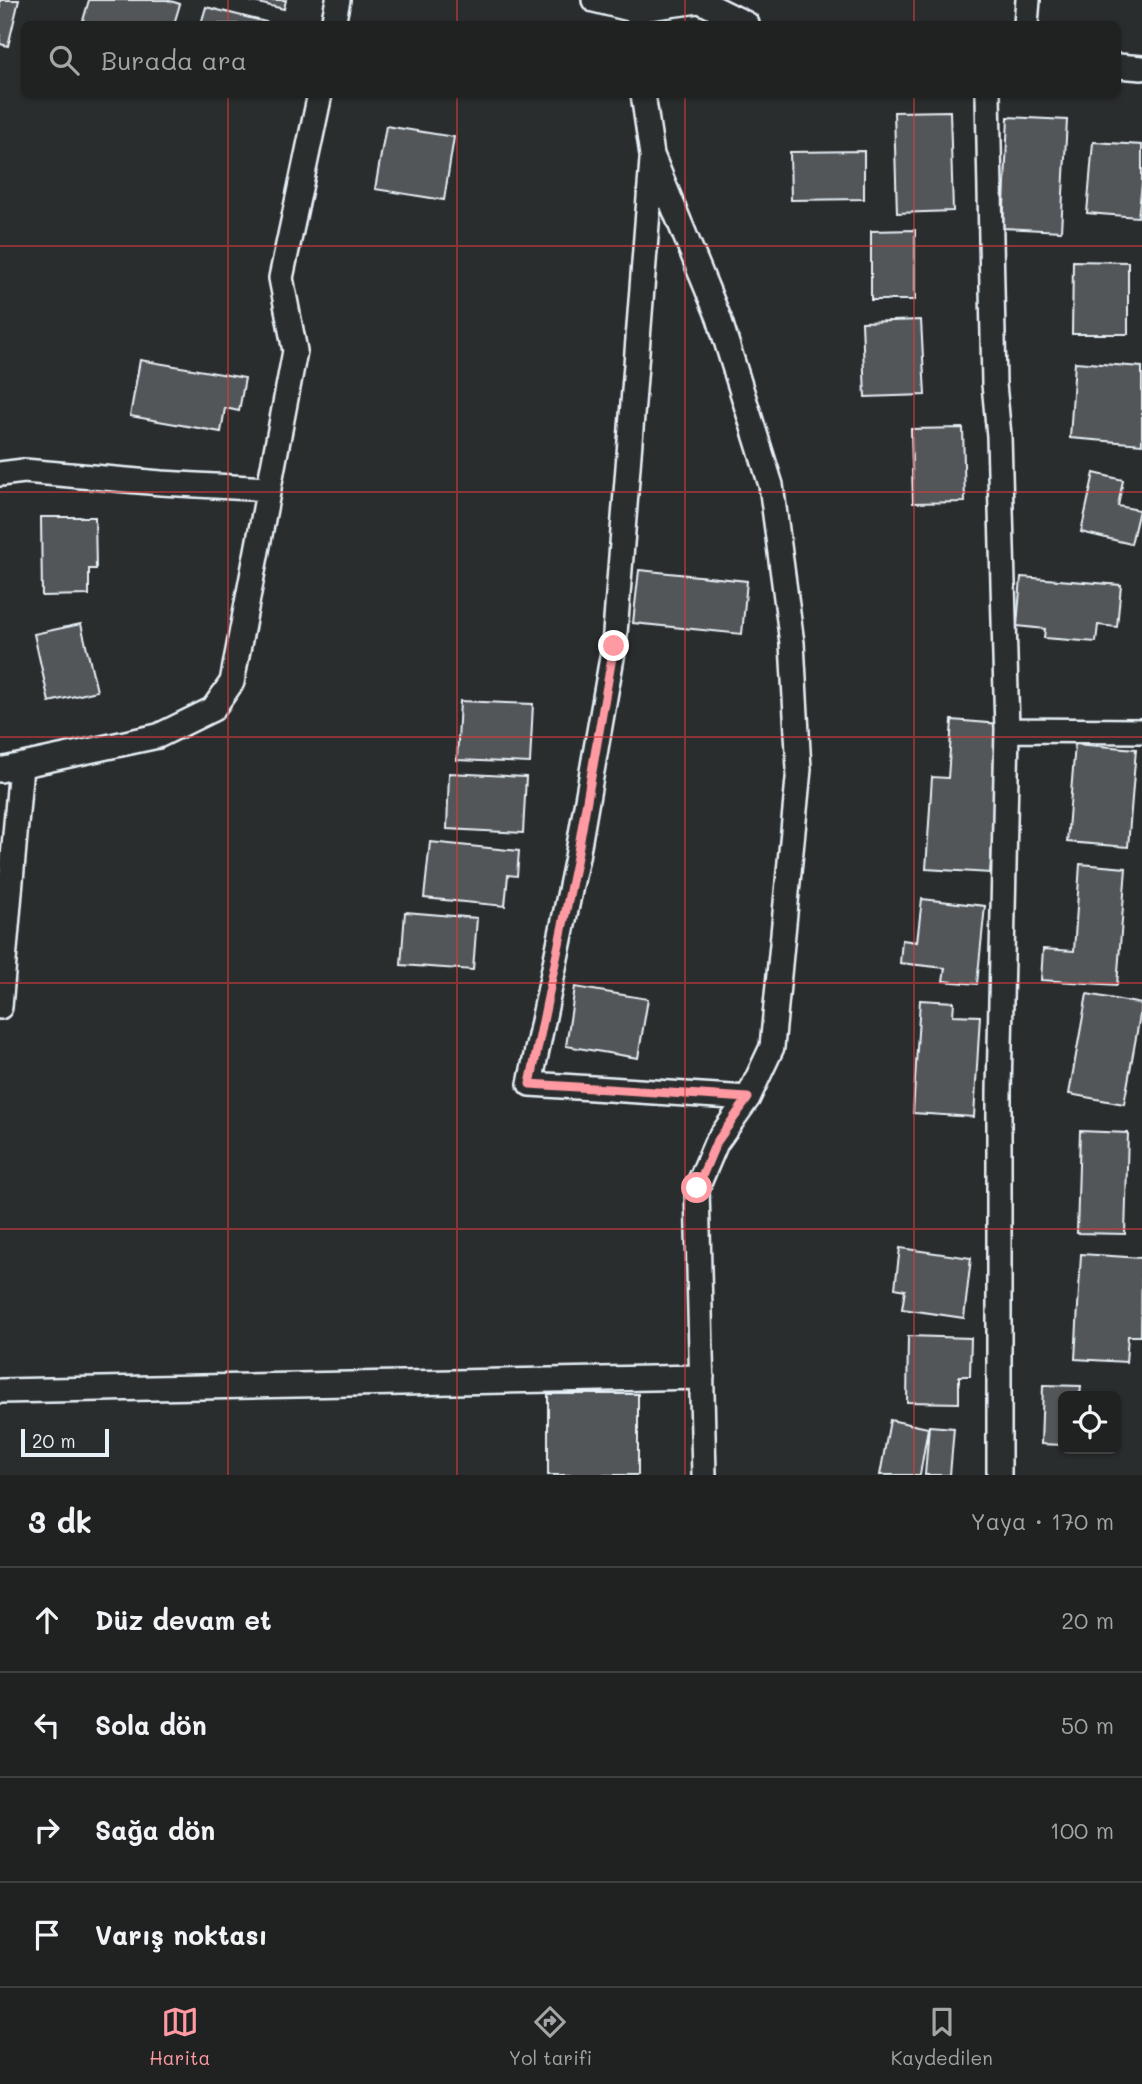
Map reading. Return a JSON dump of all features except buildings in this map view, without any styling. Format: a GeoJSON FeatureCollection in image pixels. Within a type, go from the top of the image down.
{"type":"FeatureCollection","features":[{"type":"Feature","properties":{"kind":"street"},"geometry":{"type":"LineString","coordinates":[[334,21],[338,0]]}},
{"type":"Feature","properties":{"kind":"street"},"geometry":{"type":"LineString","coordinates":[[594,0],[637,11],[698,0],[741,21]]}},
{"type":"Feature","properties":{"kind":"street"},"geometry":{"type":"LineString","coordinates":[[1026,21],[1028,0]]}},
{"type":"Feature","properties":{"kind":"street"},"geometry":{"type":"LineString","coordinates":[[1121,66],[1142,68]]}},
{"type":"Feature","properties":{"kind":"street"},"geometry":{"type":"LineString","coordinates":[[0,1007],[10,768],[159,736],[213,709],[232,682],[295,351],[281,278],[319,98]]}},
{"type":"Feature","properties":{"kind":"street"},"geometry":{"type":"LineString","coordinates":[[644,98],[652,155],[614,646],[577,857],[530,1084],[748,1098]]}},
{"type":"Feature","properties":{"kind":"street"},"geometry":{"type":"LineString","coordinates":[[988,98],[1007,730],[999,1092],[999,1475]]}},
{"type":"Feature","properties":{"kind":"street"},"geometry":{"type":"LineString","coordinates":[[652,155],[719,318],[771,485],[792,643],[799,769],[772,1047],[748,1098],[716,1143],[697,1188],[704,1475]]}},
{"type":"Feature","properties":{"kind":"street"},"geometry":{"type":"LineString","coordinates":[[0,474],[24,471],[269,489]]}},
{"type":"Feature","properties":{"kind":"street"},"geometry":{"type":"LineString","coordinates":[[1007,730],[1142,731]]}},
{"type":"Feature","properties":{"kind":"street"},"geometry":{"type":"LineString","coordinates":[[0,1391],[702,1377]]}},
{"type":"Feature","properties":{"kind":"route"},"geometry":{"type":"LineString","coordinates":[[614,646],[577,857],[530,1084],[748,1098],[716,1143],[697,1188]]}}]}
